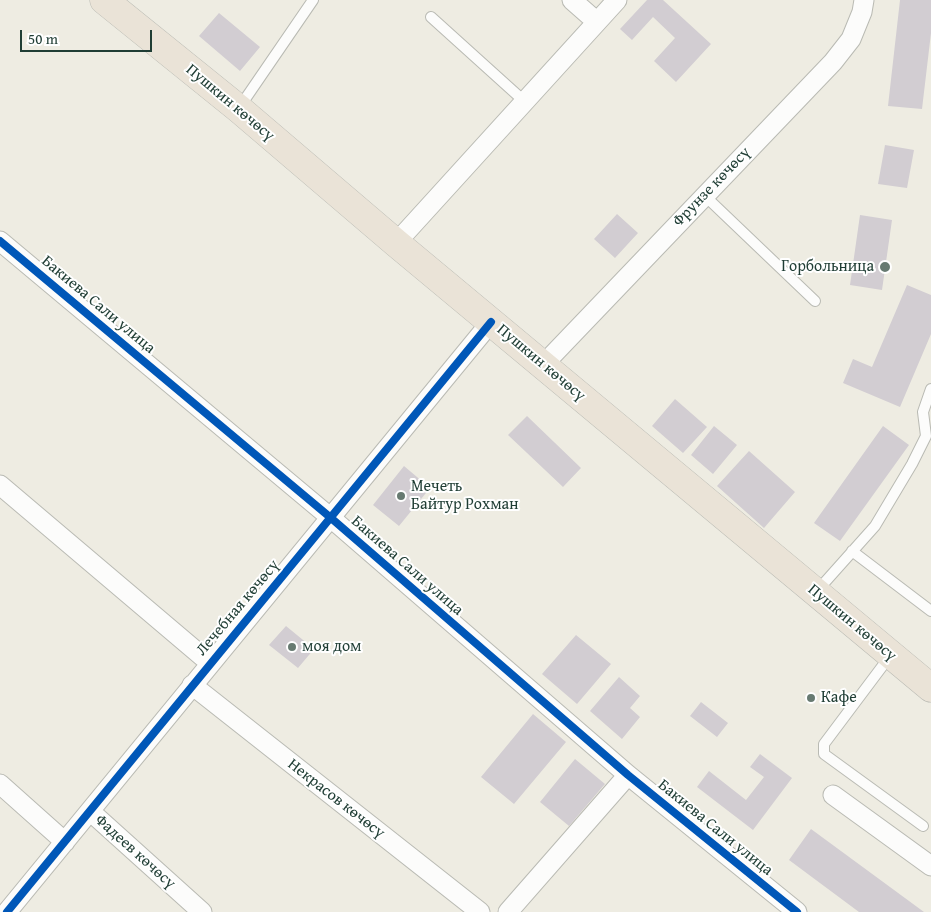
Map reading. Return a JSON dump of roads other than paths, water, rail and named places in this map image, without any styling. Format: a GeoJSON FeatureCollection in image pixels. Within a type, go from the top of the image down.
{"type":"FeatureCollection","features":[{"type":"Feature","properties":{"kind":"highway","name":"Пушкин көчөсү"},"geometry":{"type":"LineString","coordinates":[[104,0],[238,109],[396,244],[931,688]]}},
{"type":"Feature","properties":{"kind":"street"},"geometry":{"type":"LineString","coordinates":[[572,0],[597,22]]}},
{"type":"Feature","properties":{"kind":"street"},"geometry":{"type":"LineString","coordinates":[[396,244],[524,101],[618,0]]}},
{"type":"Feature","properties":{"kind":"street","name":"Фрунзе көчөсү"},"geometry":{"type":"LineString","coordinates":[[542,365],[833,62],[852,39],[859,4]]}},
{"type":"Feature","properties":{"kind":"street","name":"Бакиева Сали улица"},"geometry":{"type":"LineString","coordinates":[[0,241],[331,518],[628,775],[797,912]]}},
{"type":"Feature","properties":{"kind":"street","name":"Лечебная көчөсү"},"geometry":{"type":"LineString","coordinates":[[7,912],[491,322]]}},
{"type":"Feature","properties":{"kind":"street"},"geometry":{"type":"LineString","coordinates":[[0,485],[210,663]]}},
{"type":"Feature","properties":{"kind":"street","name":"Некрасов көчөсү"},"geometry":{"type":"LineString","coordinates":[[192,686],[480,912]]}},
{"type":"Feature","properties":{"kind":"street"},"geometry":{"type":"LineString","coordinates":[[508,912],[628,775]]}},
{"type":"Feature","properties":{"kind":"street"},"geometry":{"type":"LineString","coordinates":[[0,784],[66,842]]}},
{"type":"Feature","properties":{"kind":"street"},"geometry":{"type":"LineString","coordinates":[[833,795],[931,866]]}},
{"type":"Feature","properties":{"kind":"street","name":"Фадеев көчөсү"},"geometry":{"type":"LineString","coordinates":[[90,812],[202,912]]}},
{"type":"Feature","properties":{"kind":"lane"},"geometry":{"type":"LineString","coordinates":[[238,109],[313,0]]}},
{"type":"Feature","properties":{"kind":"lane"},"geometry":{"type":"LineString","coordinates":[[431,17],[524,101]]}},
{"type":"Feature","properties":{"kind":"lane"},"geometry":{"type":"LineString","coordinates":[[704,195],[814,301]]}},
{"type":"Feature","properties":{"kind":"lane"},"geometry":{"type":"LineString","coordinates":[[815,592],[875,526],[912,464],[926,436],[923,412],[931,389]]}},
{"type":"Feature","properties":{"kind":"lane"},"geometry":{"type":"LineString","coordinates":[[852,551],[931,611]]}},
{"type":"Feature","properties":{"kind":"lane"},"geometry":{"type":"LineString","coordinates":[[890,655],[824,744],[824,754],[923,826]]}},
{"type":"Feature","properties":{"kind":"place","name":"Горбольница"},"geometry":{"type":"Point","coordinates":[885,267]}},
{"type":"Feature","properties":{"kind":"place","name":"Мечеть Байтур Рохман"},"geometry":{"type":"Point","coordinates":[401,496]}},
{"type":"Feature","properties":{"kind":"place","name":"моя дом"},"geometry":{"type":"Point","coordinates":[292,647]}},
{"type":"Feature","properties":{"kind":"place","name":"Кафе"},"geometry":{"type":"Point","coordinates":[811,698]}}]}
